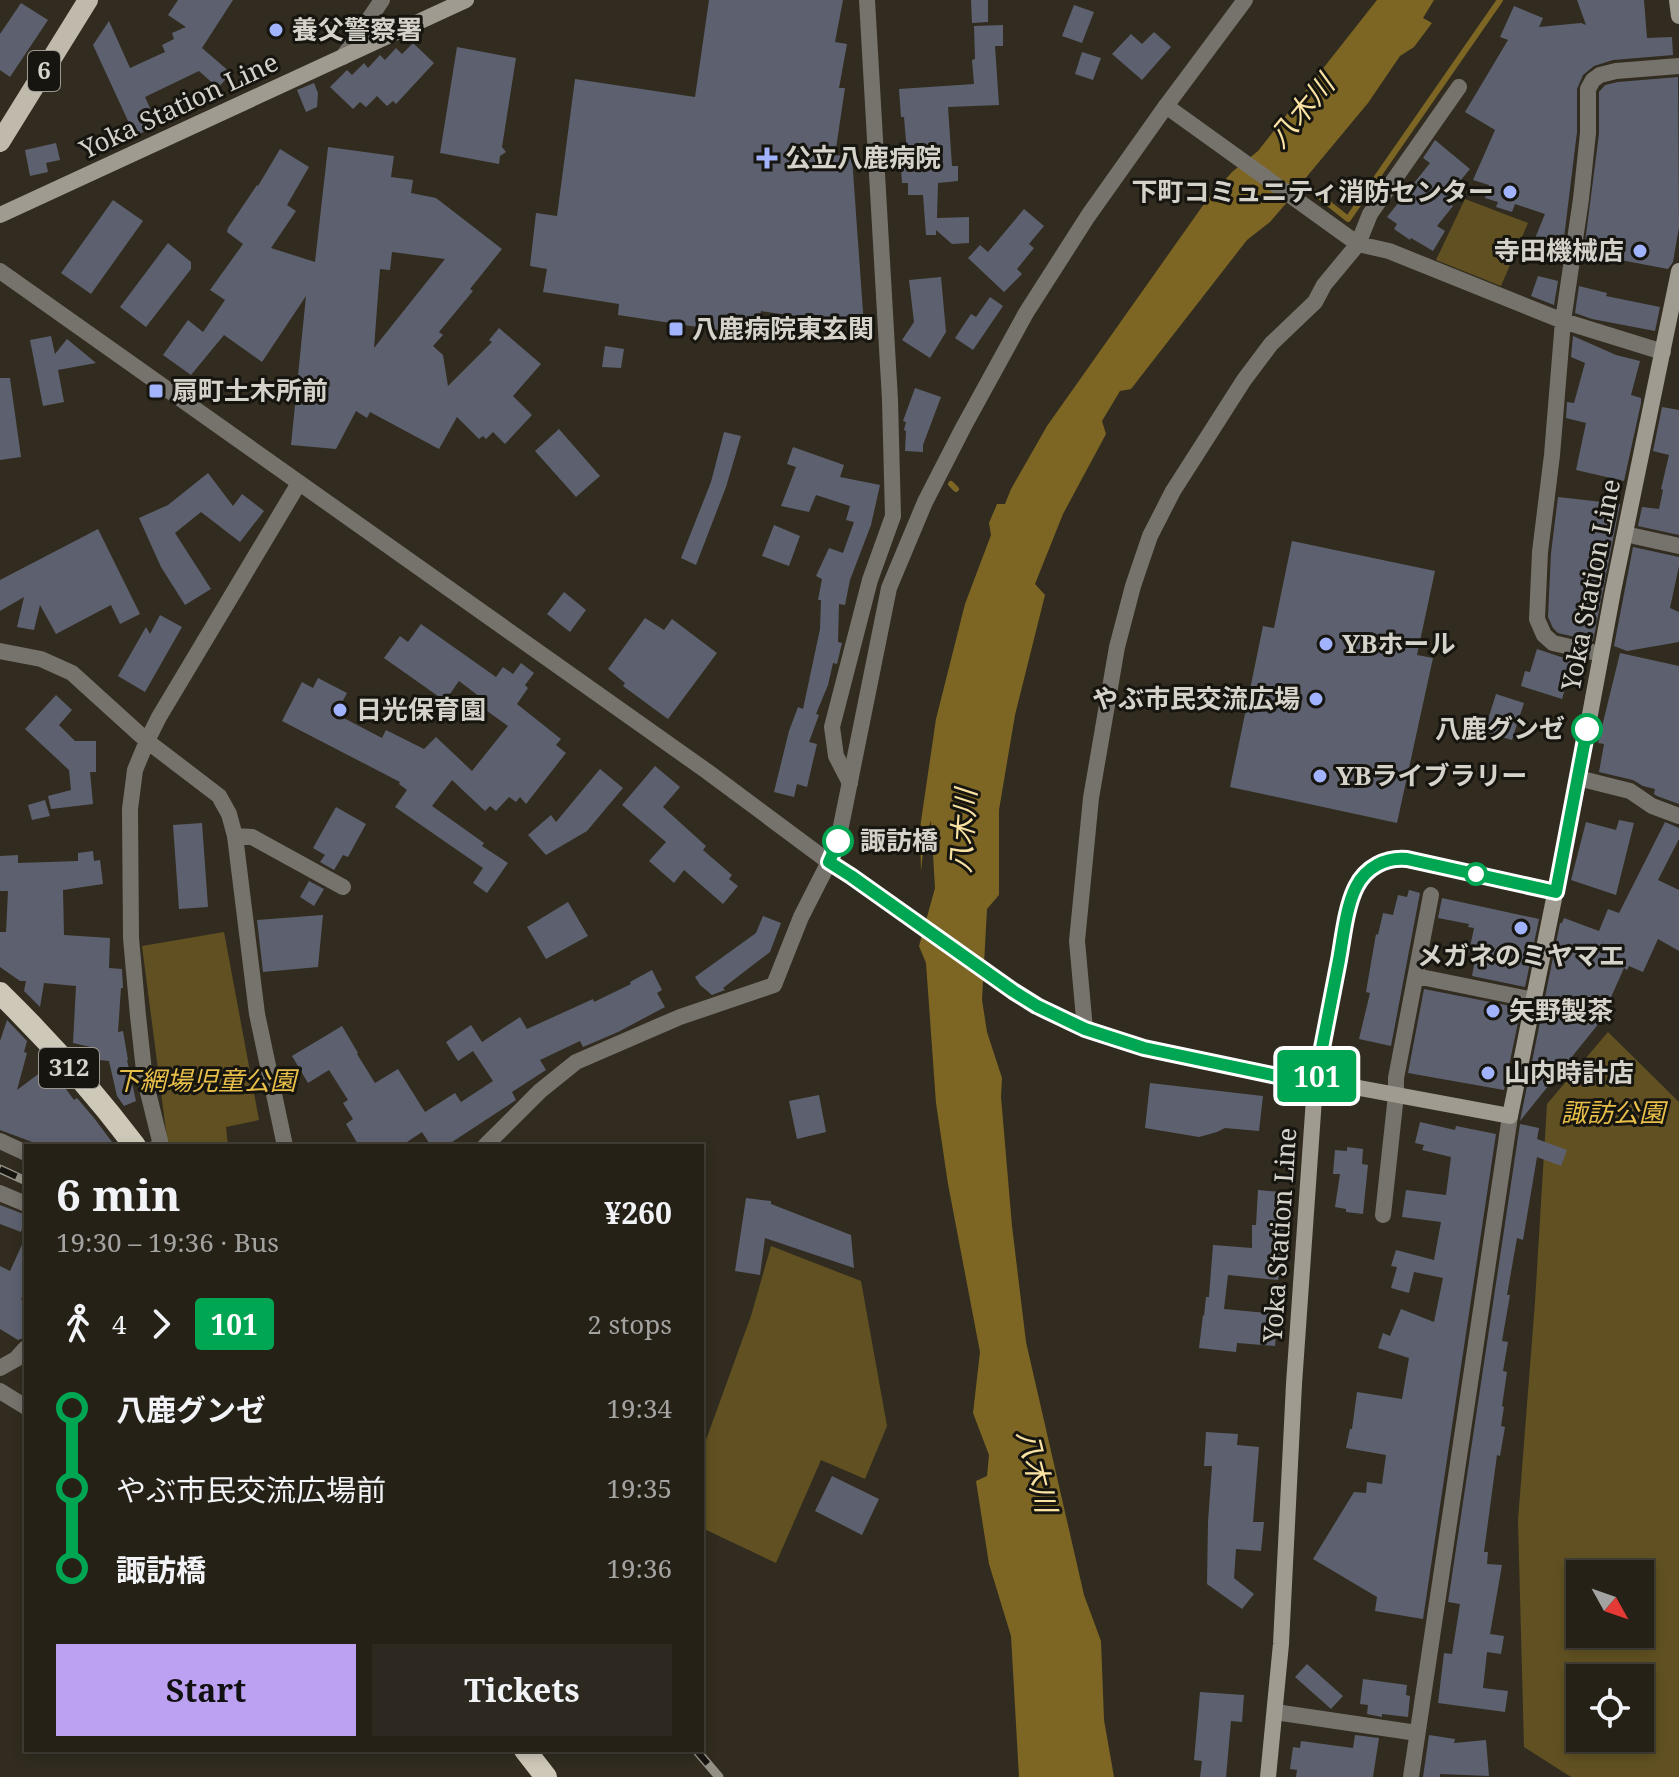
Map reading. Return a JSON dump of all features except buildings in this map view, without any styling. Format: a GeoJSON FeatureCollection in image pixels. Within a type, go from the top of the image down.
{"type":"FeatureCollection","features":[{"type":"Feature","properties":{"kind":"highway","name":"312"},"geometry":{"type":"LineString","coordinates":[[0,993],[133,1144]]}},
{"type":"Feature","properties":{"kind":"highway"},"geometry":{"type":"LineString","coordinates":[[527,1752],[546,1777]]}},
{"type":"Feature","properties":{"kind":"main road","name":"6"},"geometry":{"type":"LineString","coordinates":[[0,142],[88,0]]}},
{"type":"Feature","properties":{"kind":"main road","name":"Yoka Station Line"},"geometry":{"type":"LineString","coordinates":[[0,215],[466,0]]}},
{"type":"Feature","properties":{"kind":"main road"},"geometry":{"type":"LineString","coordinates":[[1677,0],[1679,16]]}},
{"type":"Feature","properties":{"kind":"main road","name":"Yoka Station Line"},"geometry":{"type":"LineString","coordinates":[[1510,1116],[1679,271]]}},
{"type":"Feature","properties":{"kind":"main road","name":"Yoka Station Line"},"geometry":{"type":"LineString","coordinates":[[1268,1777],[1281,1644],[1294,1384],[1315,1084]]}},
{"type":"Feature","properties":{"kind":"main road"},"geometry":{"type":"LineString","coordinates":[[1315,1084],[1354,1087],[1510,1116]]}},
{"type":"Feature","properties":{"kind":"street"},"geometry":{"type":"LineString","coordinates":[[343,57],[382,0]]}},
{"type":"Feature","properties":{"kind":"street"},"geometry":{"type":"LineString","coordinates":[[850,783],[836,756],[832,727],[870,580],[893,516],[890,400],[867,0]]}},
{"type":"Feature","properties":{"kind":"street"},"geometry":{"type":"LineString","coordinates":[[487,1144],[540,1091],[576,1062],[680,1017],[774,985],[797,926],[838,841],[889,588],[925,502],[1026,313],[1088,216],[1171,110],[1245,0]]}},
{"type":"Feature","properties":{"kind":"street"},"geometry":{"type":"LineString","coordinates":[[1601,654],[1553,643],[1544,635],[1537,619],[1540,552],[1563,321],[1588,133],[1588,89],[1600,75],[1679,66]]}},
{"type":"Feature","properties":{"kind":"street"},"geometry":{"type":"LineString","coordinates":[[1079,1026],[1077,941],[1091,798],[1117,647],[1150,536],[1173,491],[1244,380],[1271,344],[1315,302],[1370,214],[1459,87]]}},
{"type":"Feature","properties":{"kind":"street"},"geometry":{"type":"LineString","coordinates":[[1171,110],[1354,242],[1389,251],[1563,321],[1663,352]]}},
{"type":"Feature","properties":{"kind":"street"},"geometry":{"type":"LineString","coordinates":[[0,271],[1013,991],[1079,1026],[1144,1048],[1315,1084],[1355,887],[1373,867],[1392,857],[1407,859],[1556,892]]}},
{"type":"Feature","properties":{"kind":"street"},"geometry":{"type":"LineString","coordinates":[[159,1144],[145,1080],[131,938],[130,809],[135,770],[147,741],[299,483]]}},
{"type":"Feature","properties":{"kind":"street"},"geometry":{"type":"LineString","coordinates":[[1625,534],[1679,546]]}},
{"type":"Feature","properties":{"kind":"street"},"geometry":{"type":"LineString","coordinates":[[0,651],[41,659],[72,673],[147,741],[219,796],[229,814],[235,836],[257,1014],[285,1144]]}},
{"type":"Feature","properties":{"kind":"street"},"geometry":{"type":"LineString","coordinates":[[1578,778],[1630,791],[1652,806],[1679,816]]}},
{"type":"Feature","properties":{"kind":"street"},"geometry":{"type":"LineString","coordinates":[[235,836],[252,837],[343,887]]}},
{"type":"Feature","properties":{"kind":"street"},"geometry":{"type":"LineString","coordinates":[[1383,1215],[1396,1078],[1431,895]]}},
{"type":"Feature","properties":{"kind":"street"},"geometry":{"type":"LineString","coordinates":[[1416,976],[1534,1000]]}},
{"type":"Feature","properties":{"kind":"street"},"geometry":{"type":"LineString","coordinates":[[1411,1777],[1510,1116]]}},
{"type":"Feature","properties":{"kind":"street"},"geometry":{"type":"LineString","coordinates":[[0,1141],[24,1152]]}},
{"type":"Feature","properties":{"kind":"street"},"geometry":{"type":"LineString","coordinates":[[0,1193],[24,1203]]}},
{"type":"Feature","properties":{"kind":"street"},"geometry":{"type":"LineString","coordinates":[[0,1368],[24,1350]]}},
{"type":"Feature","properties":{"kind":"street"},"geometry":{"type":"LineString","coordinates":[[0,1391],[24,1406]]}},
{"type":"Feature","properties":{"kind":"street"},"geometry":{"type":"LineString","coordinates":[[1275,1712],[1417,1733]]}},
{"type":"Feature","properties":{"kind":"green space"},"geometry":{"type":"Polygon","coordinates":[[[1465,199],[1528,223],[1501,286],[1436,260],[1465,199]]]}},
{"type":"Feature","properties":{"kind":"green space","name":"下網場児童公園"},"geometry":{"type":"Polygon","coordinates":[[[224,932],[259,1120],[226,1127],[228,1144],[168,1144],[142,946],[224,932]]]}},
{"type":"Feature","properties":{"kind":"green space","name":"諏訪公園"},"geometry":{"type":"Polygon","coordinates":[[[1608,1032],[1679,1102],[1679,1777],[1571,1777],[1524,1747],[1518,1520],[1547,1104],[1608,1032]]]}},
{"type":"Feature","properties":{"kind":"green space"},"geometry":{"type":"Polygon","coordinates":[[[771,1246],[861,1281],[887,1426],[865,1479],[821,1460],[776,1563],[704,1529],[704,1445],[751,1316],[771,1246]]]}},
{"type":"Feature","properties":{"kind":"water","name":"八木川"},"geometry":{"type":"Polygon","coordinates":[[[1377,0],[1434,0],[1423,18],[1432,23],[1414,47],[1400,56],[1368,103],[1304,180],[1315,189],[1313,192],[1301,186],[1270,222],[1247,240],[1131,389],[1120,391],[1102,421],[1106,434],[1063,514],[1035,584],[1045,595],[1015,715],[999,810],[999,895],[987,909],[982,1000],[987,1032],[1002,1078],[1012,1226],[1026,1342],[1084,1595],[1101,1641],[1104,1720],[1114,1777],[1019,1777],[1011,1636],[989,1564],[976,1481],[987,1476],[989,1455],[973,1413],[980,1352],[948,1184],[936,1103],[926,963],[919,946],[935,888],[931,821],[924,842],[921,872],[920,828],[936,719],[965,604],[991,535],[989,523],[997,504],[1005,504],[1047,426],[1204,204],[1232,172],[1258,151],[1377,0]]]}},
{"type":"Feature","properties":{"kind":"waterway"},"geometry":{"type":"LineString","coordinates":[[1309,188],[1348,219],[1500,0]]}},
{"type":"Feature","properties":{"kind":"waterway"},"geometry":{"type":"LineString","coordinates":[[951,484],[956,489]]}},
{"type":"Feature","properties":{"kind":"railway"},"geometry":{"type":"LineString","coordinates":[[0,1169],[24,1180]]}},
{"type":"Feature","properties":{"kind":"railway"},"geometry":{"type":"LineString","coordinates":[[698,1752],[719,1777]]}},
{"type":"Feature","properties":{"kind":"bus line","name":"101"},"geometry":{"type":"LineString","coordinates":[[838,841],[829,862],[1037,1006],[1085,1029],[1144,1048],[1315,1084],[1347,917],[1355,887],[1364,875],[1392,857],[1556,892],[1587,729]]}},
{"type":"Feature","properties":{"kind":"place","name":"養父警察署"},"geometry":{"type":"Point","coordinates":[276,30]}},
{"type":"Feature","properties":{"kind":"place","name":"公立八鹿病院"},"geometry":{"type":"Point","coordinates":[767,158]}},
{"type":"Feature","properties":{"kind":"place","name":"下町コミュニティ消防センター"},"geometry":{"type":"Point","coordinates":[1510,192]}},
{"type":"Feature","properties":{"kind":"place","name":"寺田機械店"},"geometry":{"type":"Point","coordinates":[1640,251]}},
{"type":"Feature","properties":{"kind":"place","name":"八鹿病院東玄関"},"geometry":{"type":"Point","coordinates":[676,329]}},
{"type":"Feature","properties":{"kind":"place","name":"扇町土木所前"},"geometry":{"type":"Point","coordinates":[156,391]}},
{"type":"Feature","properties":{"kind":"place","name":"YBホール"},"geometry":{"type":"Point","coordinates":[1326,644]}},
{"type":"Feature","properties":{"kind":"place","name":"やぶ市民交流広場"},"geometry":{"type":"Point","coordinates":[1316,699]}},
{"type":"Feature","properties":{"kind":"place","name":"日光保育園"},"geometry":{"type":"Point","coordinates":[340,710]}},
{"type":"Feature","properties":{"kind":"place","name":"八鹿グンゼ"},"geometry":{"type":"Point","coordinates":[1587,729]}},
{"type":"Feature","properties":{"kind":"place","name":"YBライブラリー"},"geometry":{"type":"Point","coordinates":[1320,776]}},
{"type":"Feature","properties":{"kind":"place","name":"諏訪橋"},"geometry":{"type":"Point","coordinates":[838,841]}},
{"type":"Feature","properties":{"kind":"place","name":"メガネのミヤマエ"},"geometry":{"type":"Point","coordinates":[1521,928]}},
{"type":"Feature","properties":{"kind":"place","name":"矢野製茶"},"geometry":{"type":"Point","coordinates":[1493,1011]}},
{"type":"Feature","properties":{"kind":"place","name":"山内時計店"},"geometry":{"type":"Point","coordinates":[1488,1073]}}]}
